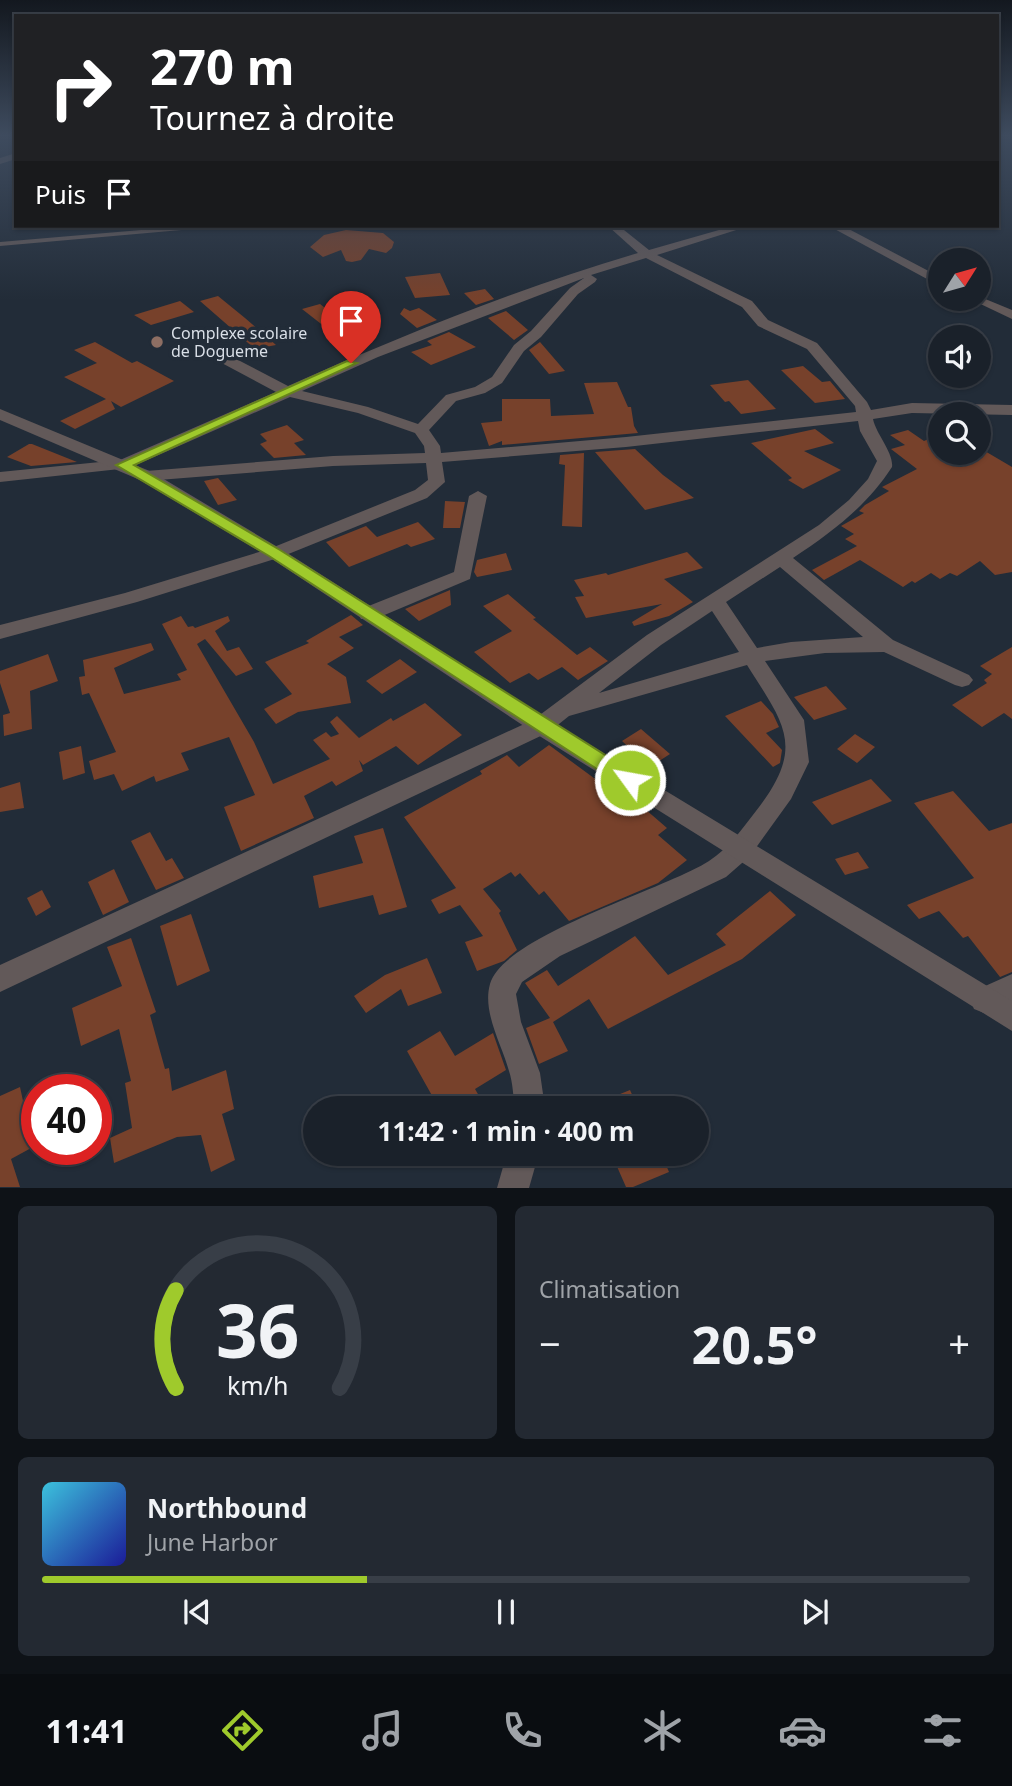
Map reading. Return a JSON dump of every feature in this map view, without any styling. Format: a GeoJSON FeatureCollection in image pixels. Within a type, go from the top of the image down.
{"type":"FeatureCollection","features":[{"type":"Feature","properties":{"kind":"street"},"geometry":{"type":"LineString","coordinates":[[550,719],[654,640],[825,529],[855,504],[884,467],[882,455],[868,431],[866,415],[855,394],[812,346],[763,323],[747,303],[646,254],[615,228]]}},
{"type":"Feature","properties":{"kind":"street"},"geometry":{"type":"LineString","coordinates":[[0,477],[123,465],[373,354],[597,269],[739,228]]}},
{"type":"Feature","properties":{"kind":"street"},"geometry":{"type":"LineString","coordinates":[[839,228],[928,276]]}},
{"type":"Feature","properties":{"kind":"street"},"geometry":{"type":"LineString","coordinates":[[421,430],[451,398],[480,390],[496,380],[519,348],[536,334],[574,291],[593,277],[597,269]]}},
{"type":"Feature","properties":{"kind":"street"},"geometry":{"type":"LineString","coordinates":[[991,306],[1012,315]]}},
{"type":"Feature","properties":{"kind":"street"},"geometry":{"type":"LineString","coordinates":[[0,632],[130,598],[275,553],[431,489],[437,482],[436,458],[429,438],[421,430],[363,410],[285,391],[208,350]]}},
{"type":"Feature","properties":{"kind":"street"},"geometry":{"type":"LineString","coordinates":[[146,476],[333,461],[436,458],[626,442],[912,408],[1012,410]]}},
{"type":"Feature","properties":{"kind":"street"},"geometry":{"type":"LineString","coordinates":[[0,414],[146,476],[275,553],[368,614],[550,719],[741,849],[1012,1017]]}},
{"type":"Feature","properties":{"kind":"street"},"geometry":{"type":"LineString","coordinates":[[368,614],[463,575],[478,496]]}},
{"type":"Feature","properties":{"kind":"street"},"geometry":{"type":"LineString","coordinates":[[782,559],[886,645],[962,680]]}},
{"type":"Feature","properties":{"kind":"street"},"geometry":{"type":"LineString","coordinates":[[528,1096],[525,1073],[507,1021],[502,994],[512,973],[550,947],[717,869],[741,849],[779,799],[797,762],[793,720],[715,600]]}},
{"type":"Feature","properties":{"kind":"street"},"geometry":{"type":"LineString","coordinates":[[0,979],[550,719],[676,674],[751,656],[818,647],[886,645]]}},
{"type":"Feature","properties":{"kind":"street"},"geometry":{"type":"LineString","coordinates":[[984,1000],[1012,987]]}},
{"type":"Feature","properties":{"kind":"street"},"geometry":{"type":"LineString","coordinates":[[513,1188],[519,1166]]}},
{"type":"Feature","properties":{"kind":"lane"},"geometry":{"type":"LineString","coordinates":[[0,244],[181,228]]}},
{"type":"Feature","properties":{"kind":"building"},"geometry":{"type":"Polygon","coordinates":[[[346,230],[383,233],[394,242],[386,253],[369,249],[361,260],[352,262],[346,261],[341,250],[323,257],[310,247],[324,235],[346,230]]]}},
{"type":"Feature","properties":{"kind":"building"},"geometry":{"type":"Polygon","coordinates":[[[440,273],[450,295],[415,298],[405,277],[440,273]]]}},
{"type":"Feature","properties":{"kind":"building"},"geometry":{"type":"Polygon","coordinates":[[[485,289],[494,299],[476,305],[464,293],[485,289]]]}},
{"type":"Feature","properties":{"kind":"building"},"geometry":{"type":"Polygon","coordinates":[[[218,296],[276,345],[255,349],[200,301],[218,296]]]}},
{"type":"Feature","properties":{"kind":"building"},"geometry":{"type":"Polygon","coordinates":[[[180,301],[194,312],[151,325],[134,315],[180,301]]]}},
{"type":"Feature","properties":{"kind":"building"},"geometry":{"type":"Polygon","coordinates":[[[320,304],[343,322],[325,327],[302,309],[320,304]]]}},
{"type":"Feature","properties":{"kind":"building"},"geometry":{"type":"Polygon","coordinates":[[[404,308],[410,311],[419,308],[437,320],[417,328],[400,314],[404,308]]]}},
{"type":"Feature","properties":{"kind":"building"},"geometry":{"type":"Polygon","coordinates":[[[506,311],[528,330],[514,340],[488,318],[506,311]]]}},
{"type":"Feature","properties":{"kind":"building"},"geometry":{"type":"Polygon","coordinates":[[[449,332],[476,347],[431,365],[411,352],[432,345],[427,341],[449,332]]]}},
{"type":"Feature","properties":{"kind":"building"},"geometry":{"type":"Polygon","coordinates":[[[95,342],[132,363],[137,361],[174,381],[121,407],[111,401],[115,409],[75,429],[60,421],[106,399],[64,377],[97,363],[74,350],[95,342]]]}},
{"type":"Feature","properties":{"kind":"building"},"geometry":{"type":"Polygon","coordinates":[[[540,342],[565,371],[549,374],[529,350],[540,342]]]}},
{"type":"Feature","properties":{"kind":"building"},"geometry":{"type":"Polygon","coordinates":[[[803,366],[822,382],[830,381],[845,399],[815,403],[781,370],[803,366]]]}},
{"type":"Feature","properties":{"kind":"building"},"geometry":{"type":"Polygon","coordinates":[[[748,380],[776,409],[741,414],[729,401],[725,402],[710,385],[748,380]]]}},
{"type":"Feature","properties":{"kind":"building"},"geometry":{"type":"Polygon","coordinates":[[[617,382],[628,407],[631,407],[638,433],[502,445],[502,441],[489,446],[481,423],[502,421],[502,399],[550,399],[551,416],[594,414],[584,383],[617,382]]]}},
{"type":"Feature","properties":{"kind":"building"},"geometry":{"type":"Polygon","coordinates":[[[287,425],[304,440],[294,443],[306,455],[274,458],[260,444],[267,441],[260,434],[287,425]]]}},
{"type":"Feature","properties":{"kind":"building"},"geometry":{"type":"Polygon","coordinates":[[[815,429],[834,443],[804,451],[841,470],[803,489],[788,480],[792,478],[751,443],[815,429]]]}},
{"type":"Feature","properties":{"kind":"building"},"geometry":{"type":"Polygon","coordinates":[[[908,430],[924,441],[928,439],[928,465],[991,465],[991,455],[1012,467],[1012,572],[995,575],[980,561],[957,576],[950,573],[940,579],[931,573],[903,587],[860,560],[824,580],[812,570],[857,546],[845,539],[854,534],[841,526],[864,513],[859,511],[889,491],[882,487],[917,469],[891,449],[905,445],[890,435],[908,430]]]}},
{"type":"Feature","properties":{"kind":"building"},"geometry":{"type":"Polygon","coordinates":[[[29,444],[77,462],[31,466],[7,457],[29,444]]]}},
{"type":"Feature","properties":{"kind":"building"},"geometry":{"type":"Polygon","coordinates":[[[635,449],[663,475],[694,498],[645,510],[595,452],[635,449]]]}},
{"type":"Feature","properties":{"kind":"building"},"geometry":{"type":"Polygon","coordinates":[[[584,453],[582,527],[562,526],[565,465],[559,464],[560,455],[584,453]]]}},
{"type":"Feature","properties":{"kind":"building"},"geometry":{"type":"Polygon","coordinates":[[[218,478],[237,500],[218,505],[204,481],[218,478]]]}},
{"type":"Feature","properties":{"kind":"building"},"geometry":{"type":"Polygon","coordinates":[[[445,501],[465,502],[460,528],[443,528],[445,501]]]}},
{"type":"Feature","properties":{"kind":"building"},"geometry":{"type":"Polygon","coordinates":[[[418,522],[435,539],[411,547],[407,544],[349,567],[326,542],[366,526],[377,537],[418,522]]]}},
{"type":"Feature","properties":{"kind":"building"},"geometry":{"type":"Polygon","coordinates":[[[687,552],[703,568],[664,579],[693,602],[669,616],[634,626],[632,622],[662,604],[586,618],[575,597],[584,596],[574,580],[606,573],[608,575],[687,552]]]}},
{"type":"Feature","properties":{"kind":"building"},"geometry":{"type":"Polygon","coordinates":[[[506,553],[512,570],[477,577],[474,572],[477,560],[506,553]]]}},
{"type":"Feature","properties":{"kind":"building"},"geometry":{"type":"Polygon","coordinates":[[[450,590],[451,605],[419,621],[405,609],[450,590]]]}},
{"type":"Feature","properties":{"kind":"building"},"geometry":{"type":"Polygon","coordinates":[[[508,594],[536,618],[533,619],[577,655],[590,647],[608,661],[578,680],[562,667],[538,680],[529,673],[510,683],[474,652],[512,631],[483,606],[508,594]]]}},
{"type":"Feature","properties":{"kind":"building"},"geometry":{"type":"Polygon","coordinates":[[[351,615],[363,625],[339,637],[354,648],[327,664],[346,677],[351,703],[298,712],[276,724],[264,709],[292,694],[265,662],[309,643],[306,641],[351,615]]]}},
{"type":"Feature","properties":{"kind":"building"},"geometry":{"type":"Polygon","coordinates":[[[181,616],[188,627],[195,628],[228,616],[230,621],[215,631],[227,651],[239,647],[253,669],[236,676],[205,639],[197,644],[254,742],[273,784],[330,759],[313,740],[326,732],[331,737],[339,734],[330,722],[337,716],[359,738],[391,718],[393,721],[425,703],[462,735],[418,765],[396,746],[363,765],[359,760],[363,771],[336,786],[332,781],[304,796],[314,818],[241,851],[224,807],[255,795],[229,737],[181,753],[189,770],[156,782],[154,776],[122,791],[114,774],[94,780],[89,761],[116,752],[89,693],[82,695],[79,677],[85,676],[83,660],[151,643],[154,650],[114,668],[124,694],[181,680],[177,674],[187,670],[162,624],[181,616]]]}},
{"type":"Feature","properties":{"kind":"building"},"geometry":{"type":"Polygon","coordinates":[[[1012,647],[1012,719],[1004,713],[982,727],[952,705],[987,683],[984,680],[992,674],[980,666],[1012,647]]]}},
{"type":"Feature","properties":{"kind":"building"},"geometry":{"type":"Polygon","coordinates":[[[48,654],[58,681],[30,691],[32,729],[4,736],[3,715],[10,713],[0,683],[0,671],[48,654]]]}},
{"type":"Feature","properties":{"kind":"building"},"geometry":{"type":"Polygon","coordinates":[[[400,659],[417,672],[382,694],[366,681],[400,659]]]}},
{"type":"Feature","properties":{"kind":"building"},"geometry":{"type":"Polygon","coordinates":[[[826,686],[847,709],[814,720],[794,697],[826,686]]]}},
{"type":"Feature","properties":{"kind":"building"},"geometry":{"type":"Polygon","coordinates":[[[761,701],[773,714],[779,727],[766,733],[782,750],[780,763],[773,767],[725,716],[761,701]]]}},
{"type":"Feature","properties":{"kind":"building"},"geometry":{"type":"Polygon","coordinates":[[[641,729],[670,754],[650,767],[622,741],[641,729]]]}},
{"type":"Feature","properties":{"kind":"building"},"geometry":{"type":"Polygon","coordinates":[[[855,734],[875,747],[857,763],[837,749],[855,734]]]}},
{"type":"Feature","properties":{"kind":"building"},"geometry":{"type":"Polygon","coordinates":[[[549,745],[617,795],[620,793],[645,809],[667,828],[658,835],[687,860],[658,883],[569,921],[544,891],[539,895],[520,873],[515,877],[511,872],[483,889],[501,911],[499,913],[517,950],[504,961],[477,971],[465,942],[483,936],[460,905],[439,914],[431,900],[456,888],[404,817],[482,774],[480,771],[507,755],[519,767],[549,745]]]}},
{"type":"Feature","properties":{"kind":"building"},"geometry":{"type":"Polygon","coordinates":[[[81,746],[85,773],[63,780],[59,752],[81,746]]]}},
{"type":"Feature","properties":{"kind":"building"},"geometry":{"type":"Polygon","coordinates":[[[871,779],[892,801],[832,825],[812,802],[871,779]]]}},
{"type":"Feature","properties":{"kind":"building"},"geometry":{"type":"Polygon","coordinates":[[[20,782],[24,808],[0,812],[0,788],[20,782]]]}},
{"type":"Feature","properties":{"kind":"building"},"geometry":{"type":"Polygon","coordinates":[[[953,791],[989,831],[1012,823],[1012,972],[1000,977],[968,936],[963,938],[939,911],[919,919],[907,905],[974,878],[914,803],[953,791]]]}},
{"type":"Feature","properties":{"kind":"building"},"geometry":{"type":"Polygon","coordinates":[[[383,828],[407,907],[379,915],[373,895],[319,908],[313,876],[363,863],[354,836],[383,828]]]}},
{"type":"Feature","properties":{"kind":"building"},"geometry":{"type":"Polygon","coordinates":[[[150,832],[166,861],[172,858],[184,878],[156,890],[131,841],[150,832]]]}},
{"type":"Feature","properties":{"kind":"building"},"geometry":{"type":"Polygon","coordinates":[[[858,852],[869,868],[845,875],[835,859],[858,852]]]}},
{"type":"Feature","properties":{"kind":"building"},"geometry":{"type":"Polygon","coordinates":[[[114,869],[129,902],[103,915],[88,882],[114,869]]]}},
{"type":"Feature","properties":{"kind":"building"},"geometry":{"type":"Polygon","coordinates":[[[42,890],[51,907],[36,916],[27,898],[42,890]]]}},
{"type":"Feature","properties":{"kind":"building"},"geometry":{"type":"Polygon","coordinates":[[[770,891],[796,915],[742,959],[608,1029],[589,999],[553,1022],[568,1051],[539,1064],[526,1028],[550,1018],[525,983],[547,970],[558,986],[635,936],[668,975],[726,945],[716,934],[770,891]]]}},
{"type":"Feature","properties":{"kind":"building"},"geometry":{"type":"Polygon","coordinates":[[[191,914],[210,971],[177,986],[160,926],[191,914]]]}},
{"type":"Feature","properties":{"kind":"building"},"geometry":{"type":"Polygon","coordinates":[[[131,938],[156,1012],[150,1015],[165,1069],[169,1068],[172,1091],[226,1070],[234,1109],[222,1114],[235,1160],[211,1172],[201,1135],[177,1137],[114,1163],[112,1137],[132,1128],[125,1083],[131,1081],[119,1029],[81,1046],[72,1008],[122,986],[107,947],[131,938]]]}},
{"type":"Feature","properties":{"kind":"building"},"geometry":{"type":"Polygon","coordinates":[[[427,958],[442,993],[408,1006],[401,989],[366,1013],[354,996],[385,975],[427,958]]]}},
{"type":"Feature","properties":{"kind":"building"},"geometry":{"type":"Polygon","coordinates":[[[440,1031],[455,1056],[493,1033],[506,1070],[475,1089],[479,1096],[432,1096],[407,1051],[440,1031]]]}},
{"type":"Feature","properties":{"kind":"building"},"geometry":{"type":"Polygon","coordinates":[[[20,1087],[21,1154],[11,1159],[20,1187],[0,1187],[0,1096],[20,1087]]]}},
{"type":"Feature","properties":{"kind":"building"},"geometry":{"type":"Polygon","coordinates":[[[630,1090],[633,1096],[615,1096],[630,1090]]]}},
{"type":"Feature","properties":{"kind":"building"},"geometry":{"type":"Polygon","coordinates":[[[617,1166],[666,1166],[669,1172],[633,1187],[626,1187],[617,1166]]]}},
{"type":"Feature","properties":{"kind":"place","name":"Complexe scolaire de Dogueme"},"geometry":{"type":"Point","coordinates":[157,342]}},
{"type":"Feature","properties":{"kind":"route"},"geometry":{"type":"LineString","coordinates":[[351,363],[123,465],[275,553],[541,726],[630,780]]}}]}
